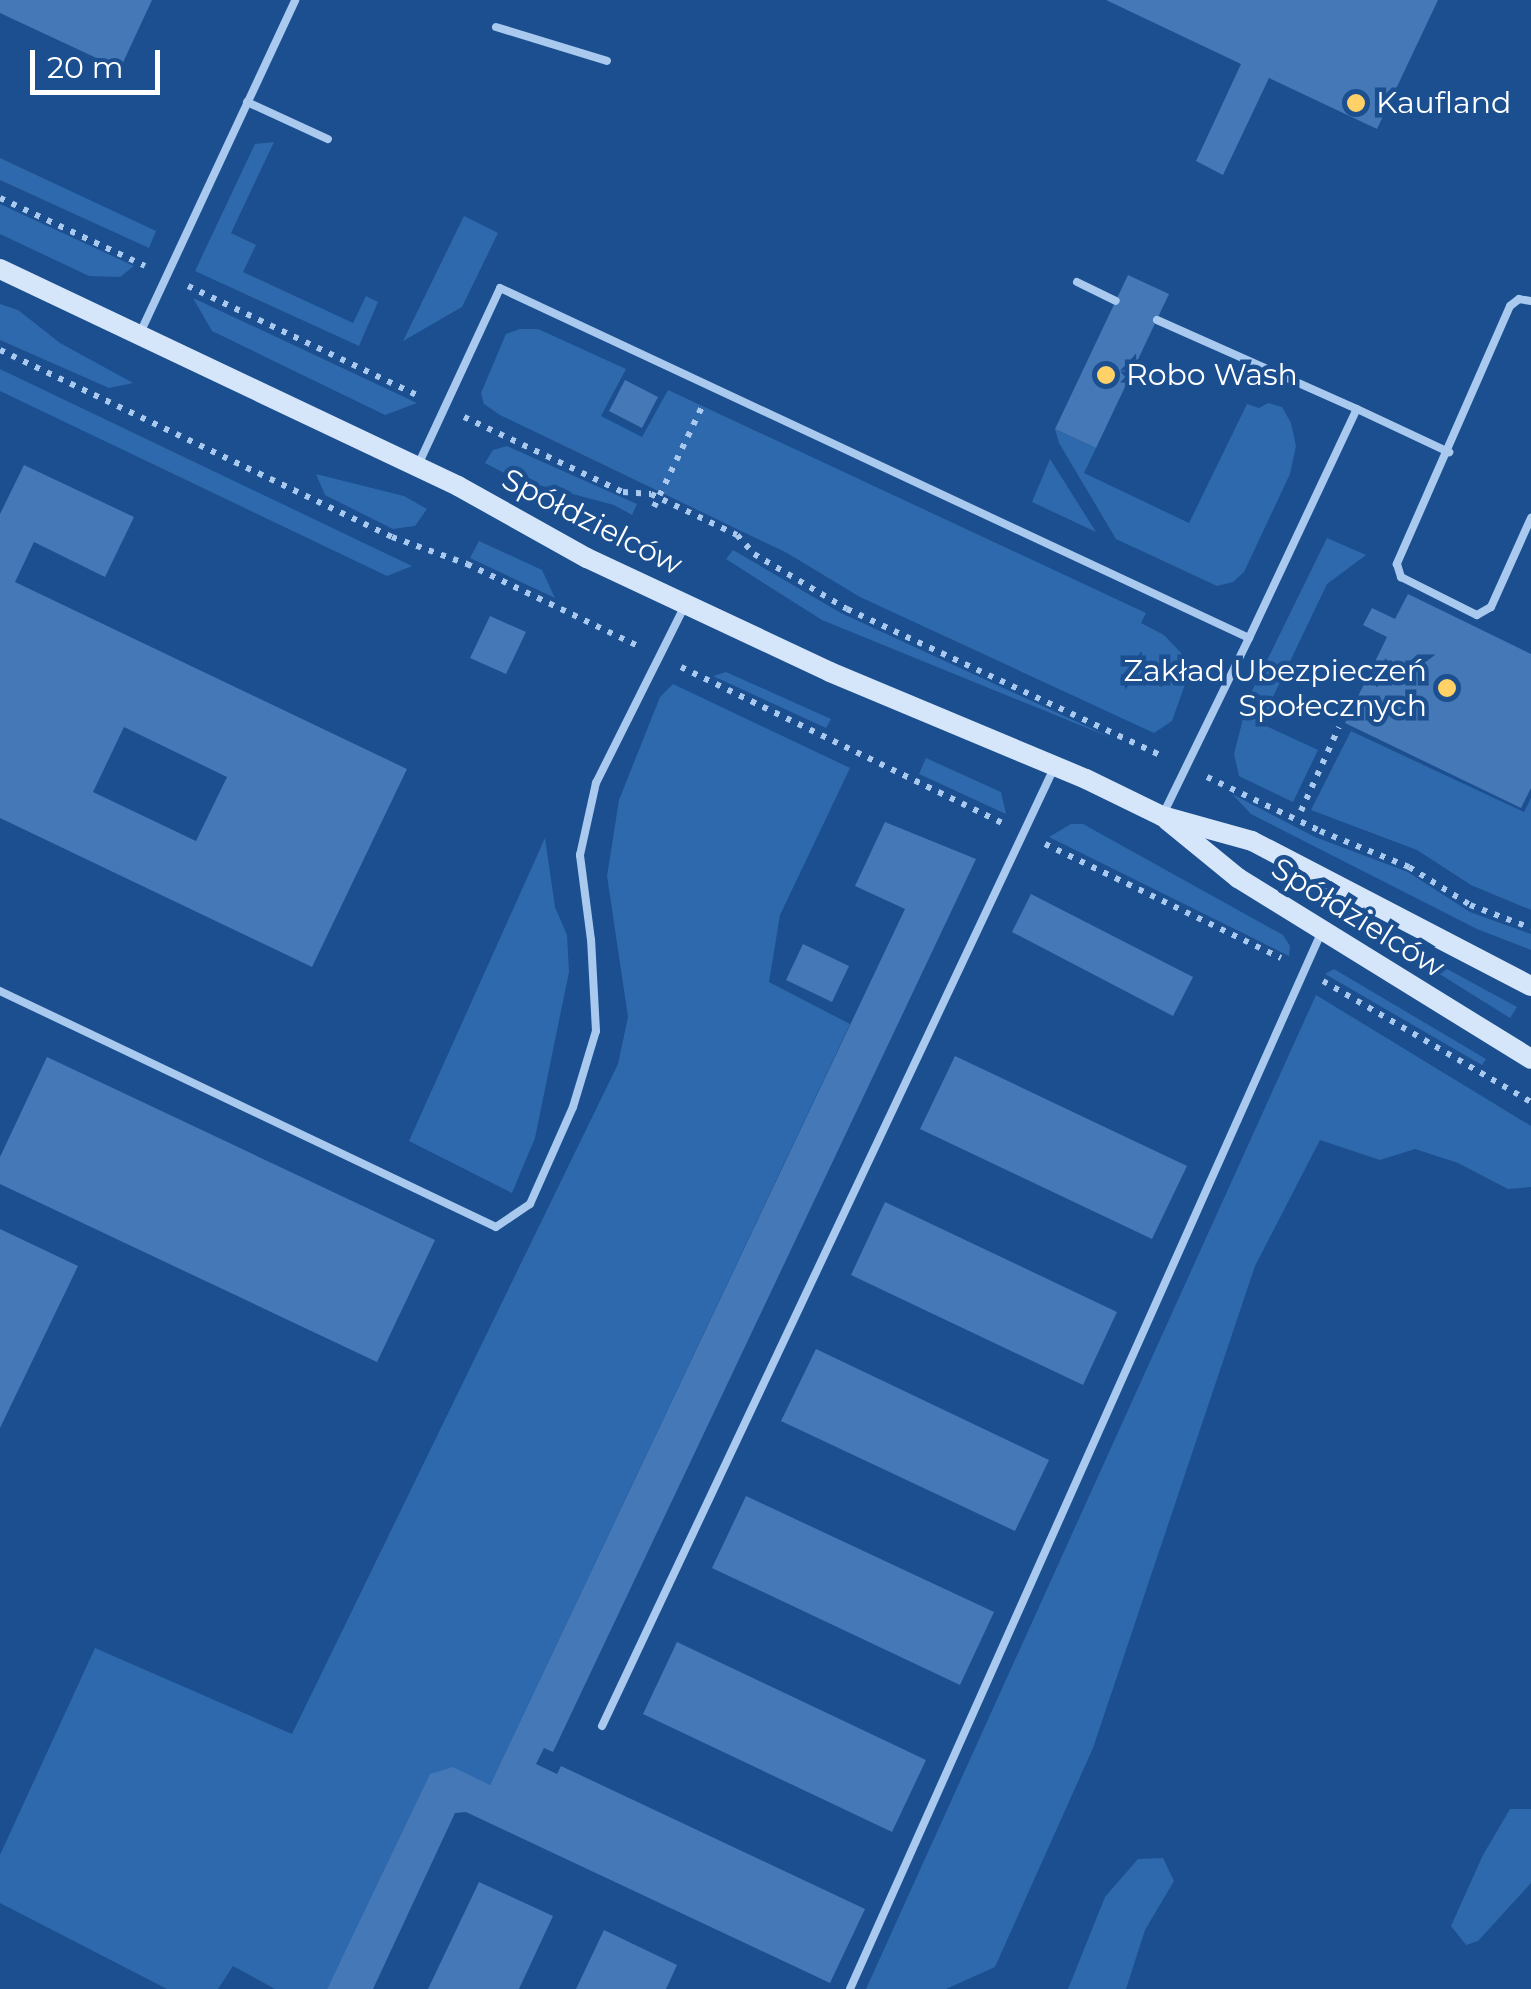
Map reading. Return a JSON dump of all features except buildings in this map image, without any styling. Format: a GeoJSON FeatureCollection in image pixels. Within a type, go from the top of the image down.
{"type":"FeatureCollection","features":[{"type":"Feature","properties":{"kind":"street","name":"Spółdzielców"},"geometry":{"type":"LineString","coordinates":[[0,270],[417,467],[587,558],[830,672],[1055,766],[1162,816],[1252,841],[1531,986]]}},
{"type":"Feature","properties":{"kind":"street","name":"Spółdzielców"},"geometry":{"type":"LineString","coordinates":[[1162,816],[1238,878],[1531,1059]]}},
{"type":"Feature","properties":{"kind":"lane"},"geometry":{"type":"LineString","coordinates":[[139,335],[294,0]]}},
{"type":"Feature","properties":{"kind":"lane"},"geometry":{"type":"LineString","coordinates":[[496,27],[607,61]]}},
{"type":"Feature","properties":{"kind":"lane"},"geometry":{"type":"LineString","coordinates":[[248,102],[328,139]]}},
{"type":"Feature","properties":{"kind":"lane"},"geometry":{"type":"LineString","coordinates":[[1077,282],[1116,301]]}},
{"type":"Feature","properties":{"kind":"lane"},"geometry":{"type":"LineString","coordinates":[[417,467],[500,288],[1249,638]]}},
{"type":"Feature","properties":{"kind":"lane"},"geometry":{"type":"LineString","coordinates":[[1531,301],[1520,299],[1510,306],[1398,564],[1401,577],[1477,615],[1491,606],[1531,518]]}},
{"type":"Feature","properties":{"kind":"lane"},"geometry":{"type":"LineString","coordinates":[[1157,320],[1449,452]]}},
{"type":"Feature","properties":{"kind":"lane"},"geometry":{"type":"LineString","coordinates":[[1162,816],[1357,409]]}},
{"type":"Feature","properties":{"kind":"lane"},"geometry":{"type":"LineString","coordinates":[[0,992],[496,1226],[530,1204],[572,1106],[596,1031],[591,940],[580,855],[596,783],[686,603]]}},
{"type":"Feature","properties":{"kind":"lane"},"geometry":{"type":"LineString","coordinates":[[602,1726],[1055,766]]}},
{"type":"Feature","properties":{"kind":"lane"},"geometry":{"type":"LineString","coordinates":[[850,1989],[1322,931]]}},
{"type":"Feature","properties":{"kind":"path"},"geometry":{"type":"LineString","coordinates":[[0,198],[623,492],[658,498],[738,535],[754,554],[847,609],[1320,831],[1409,866],[1470,905],[1531,928]]}},
{"type":"Feature","properties":{"kind":"path"},"geometry":{"type":"LineString","coordinates":[[0,350],[392,537],[467,564],[1303,969],[1531,1102]]}},
{"type":"Feature","properties":{"kind":"path"},"geometry":{"type":"LineString","coordinates":[[654,507],[711,388]]}},
{"type":"Feature","properties":{"kind":"path"},"geometry":{"type":"LineString","coordinates":[[1301,812],[1339,727]]}},
{"type":"Feature","properties":{"kind":"shaded area"},"geometry":{"type":"Polygon","coordinates":[[[274,142],[231,233],[256,245],[243,272],[353,323],[366,296],[378,302],[359,346],[195,271],[255,144],[274,142]]]}},
{"type":"Feature","properties":{"kind":"shaded area"},"geometry":{"type":"Polygon","coordinates":[[[0,158],[156,231],[149,248],[0,180],[0,158]]]}},
{"type":"Feature","properties":{"kind":"shaded area"},"geometry":{"type":"Polygon","coordinates":[[[0,204],[134,266],[120,277],[89,276],[0,234],[0,204]]]}},
{"type":"Feature","properties":{"kind":"shaded area"},"geometry":{"type":"Polygon","coordinates":[[[464,216],[498,233],[462,307],[403,341],[464,216]]]}},
{"type":"Feature","properties":{"kind":"shaded area"},"geometry":{"type":"Polygon","coordinates":[[[193,298],[417,403],[385,415],[212,331],[193,298]]]}},
{"type":"Feature","properties":{"kind":"shaded area"},"geometry":{"type":"Polygon","coordinates":[[[0,304],[18,310],[60,343],[133,383],[109,388],[0,340],[0,304]]]}},
{"type":"Feature","properties":{"kind":"shaded area"},"geometry":{"type":"Polygon","coordinates":[[[538,329],[626,369],[601,416],[642,437],[668,390],[1146,613],[1141,623],[1164,635],[1181,653],[1189,673],[1172,721],[1154,733],[860,597],[787,553],[500,415],[484,404],[481,393],[506,334],[538,329]]]}},
{"type":"Feature","properties":{"kind":"shaded area"},"geometry":{"type":"Polygon","coordinates":[[[0,369],[412,566],[387,576],[0,391],[0,369]]]}},
{"type":"Feature","properties":{"kind":"shaded area"},"geometry":{"type":"Polygon","coordinates":[[[1268,403],[1282,407],[1291,423],[1296,446],[1290,474],[1244,572],[1233,582],[1217,586],[1116,539],[1059,443],[1055,429],[1096,448],[1084,473],[1189,523],[1247,404],[1259,408],[1268,403]]]}},
{"type":"Feature","properties":{"kind":"shaded area"},"geometry":{"type":"Polygon","coordinates":[[[507,446],[637,504],[632,515],[614,505],[516,479],[485,463],[493,450],[507,446]]]}},
{"type":"Feature","properties":{"kind":"shaded area"},"geometry":{"type":"Polygon","coordinates":[[[1050,459],[1096,532],[1032,502],[1050,459]]]}},
{"type":"Feature","properties":{"kind":"shaded area"},"geometry":{"type":"Polygon","coordinates":[[[316,474],[404,496],[427,509],[415,526],[393,529],[325,495],[316,474]]]}},
{"type":"Feature","properties":{"kind":"shaded area"},"geometry":{"type":"Polygon","coordinates":[[[1327,538],[1366,555],[1327,584],[1272,699],[1266,726],[1318,750],[1293,802],[1239,776],[1234,754],[1248,699],[1327,538]]]}},
{"type":"Feature","properties":{"kind":"shaded area"},"geometry":{"type":"Polygon","coordinates":[[[479,541],[542,570],[555,598],[470,558],[479,541]]]}},
{"type":"Feature","properties":{"kind":"shaded area"},"geometry":{"type":"Polygon","coordinates":[[[733,550],[841,613],[1114,739],[822,620],[726,559],[733,550]]]}},
{"type":"Feature","properties":{"kind":"shaded area"},"geometry":{"type":"Polygon","coordinates":[[[726,672],[831,719],[826,728],[713,676],[726,672]]]}},
{"type":"Feature","properties":{"kind":"shaded area"},"geometry":{"type":"Polygon","coordinates":[[[673,684],[850,768],[780,915],[769,982],[850,1024],[490,1785],[430,1775],[327,1989],[275,1989],[233,1966],[218,1989],[167,1989],[0,1903],[0,1855],[95,1648],[292,1734],[618,1064],[628,1017],[607,876],[619,800],[660,697],[673,684]]]}},
{"type":"Feature","properties":{"kind":"shaded area"},"geometry":{"type":"Polygon","coordinates":[[[1351,731],[1524,812],[1531,798],[1531,910],[1471,885],[1417,850],[1311,810],[1351,731]]]}},
{"type":"Feature","properties":{"kind":"shaded area"},"geometry":{"type":"Polygon","coordinates":[[[926,758],[1001,792],[1006,814],[919,774],[926,758]]]}},
{"type":"Feature","properties":{"kind":"shaded area"},"geometry":{"type":"Polygon","coordinates":[[[1232,794],[1315,837],[1408,872],[1470,912],[1531,934],[1531,950],[1477,929],[1251,814],[1232,794]]]}},
{"type":"Feature","properties":{"kind":"shaded area"},"geometry":{"type":"Polygon","coordinates":[[[1071,824],[1083,824],[1283,935],[1290,946],[1289,956],[1049,837],[1071,824]]]}},
{"type":"Feature","properties":{"kind":"shaded area"},"geometry":{"type":"Polygon","coordinates":[[[545,838],[555,907],[567,935],[569,972],[535,1138],[512,1193],[409,1141],[545,838]]]}},
{"type":"Feature","properties":{"kind":"shaded area"},"geometry":{"type":"Polygon","coordinates":[[[1425,957],[1517,1007],[1510,1018],[1422,963],[1425,957]]]}},
{"type":"Feature","properties":{"kind":"shaded area"},"geometry":{"type":"Polygon","coordinates":[[[1334,969],[1486,1059],[1482,1065],[1325,974],[1334,969]]]}},
{"type":"Feature","properties":{"kind":"shaded area"},"geometry":{"type":"Polygon","coordinates":[[[1316,995],[1531,1126],[1531,1187],[1508,1189],[1458,1163],[1415,1149],[1380,1160],[1320,1140],[1255,1266],[1093,1748],[995,1967],[946,1989],[866,1989],[1316,995]]]}},
{"type":"Feature","properties":{"kind":"shaded area"},"geometry":{"type":"Polygon","coordinates":[[[1510,1809],[1531,1809],[1531,1883],[1478,1941],[1466,1945],[1451,1926],[1483,1855],[1510,1809]]]}},
{"type":"Feature","properties":{"kind":"shaded area"},"geometry":{"type":"Polygon","coordinates":[[[1163,1858],[1174,1881],[1145,1930],[1126,1989],[1068,1989],[1105,1897],[1138,1859],[1163,1858]]]}},
{"type":"Feature","properties":{"kind":"place","name":"Kaufland"},"geometry":{"type":"Point","coordinates":[1356,103]}},
{"type":"Feature","properties":{"kind":"place","name":"Robo Wash"},"geometry":{"type":"Point","coordinates":[1106,375]}},
{"type":"Feature","properties":{"kind":"place","name":"Zakład Ubezpieczeń Społecznych"},"geometry":{"type":"Point","coordinates":[1447,688]}}]}
